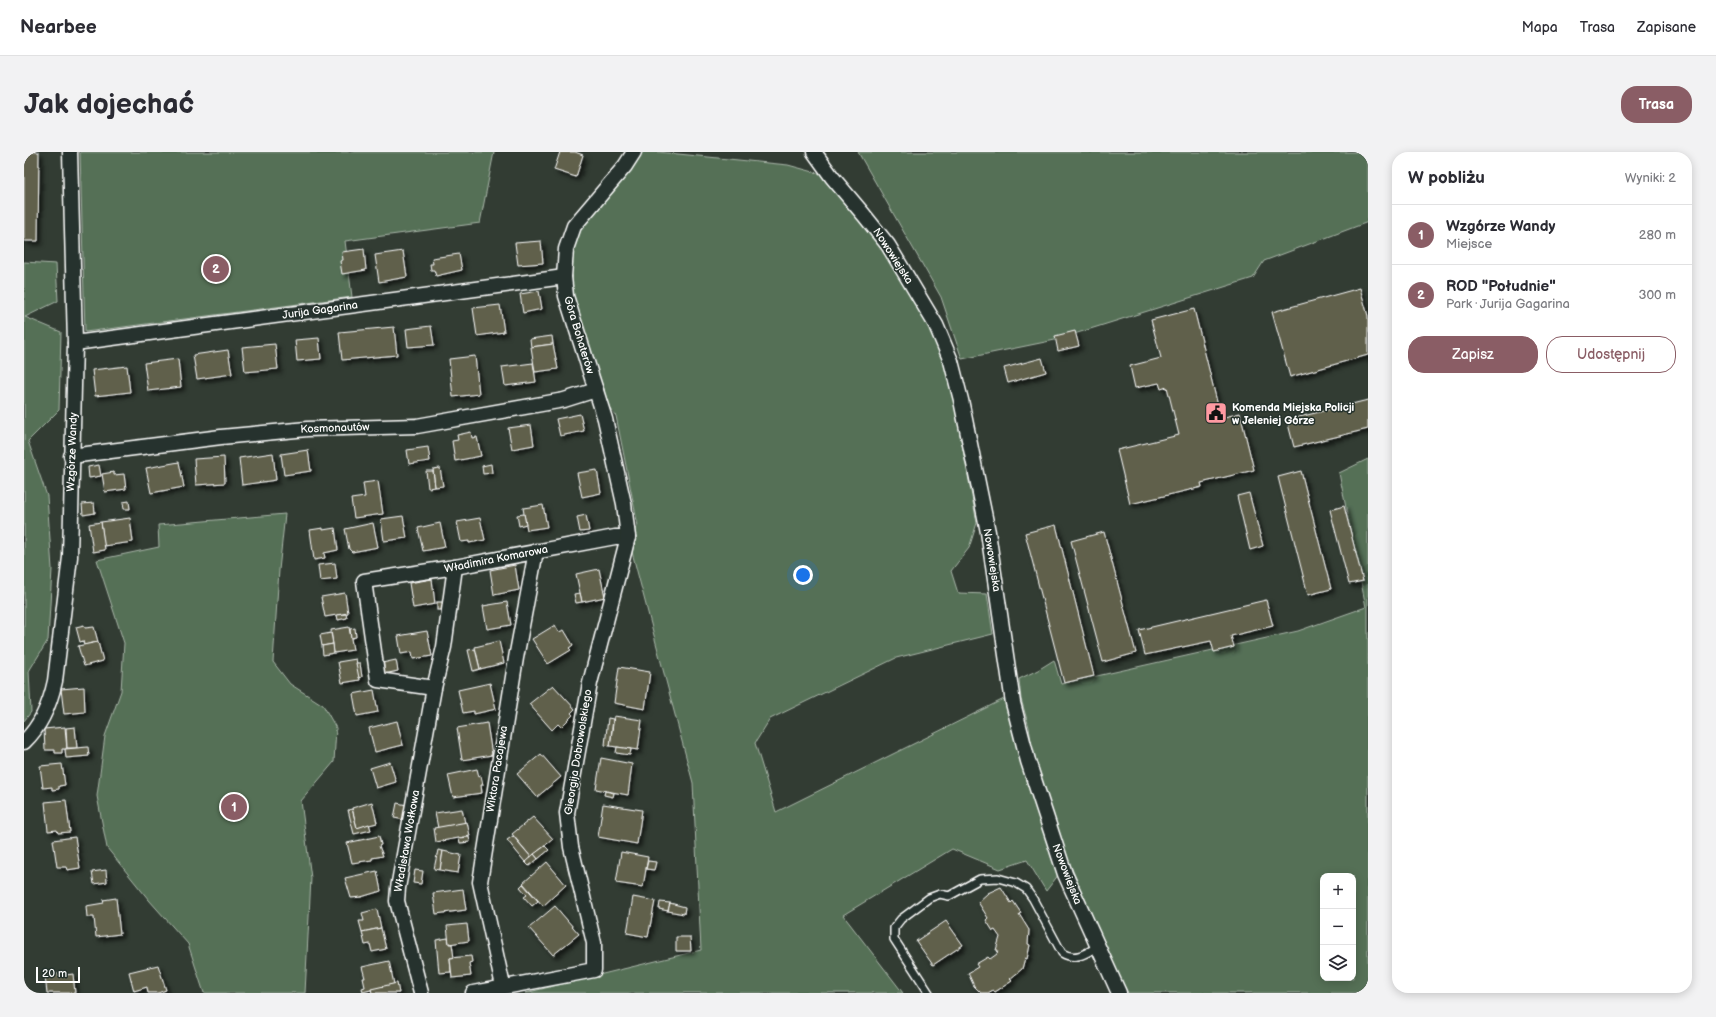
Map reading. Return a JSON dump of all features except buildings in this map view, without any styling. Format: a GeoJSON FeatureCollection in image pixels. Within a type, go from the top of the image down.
{"type":"FeatureCollection","features":[{"type":"Feature","properties":{"kind":"street","name":"Wzgórze Wandy"},"geometry":{"type":"LineString","coordinates":[[24,742],[35,732],[45,713],[55,681],[70,557],[71,456],[75,343],[70,152]]}},
{"type":"Feature","properties":{"kind":"street","name":"Góra Bohaterów"},"geometry":{"type":"LineString","coordinates":[[628,537],[624,504],[605,419],[566,296],[564,277],[566,249],[574,226],[625,166],[634,152]]}},
{"type":"Feature","properties":{"kind":"street","name":"Nowowiejska"},"geometry":{"type":"LineString","coordinates":[[814,152],[832,177],[888,245],[936,325],[951,361],[961,400],[988,532],[1013,703],[1028,761],[1065,874],[1119,993]]}},
{"type":"Feature","properties":{"kind":"street","name":"Jurija Gagarina"},"geometry":{"type":"LineString","coordinates":[[75,343],[564,277]]}},
{"type":"Feature","properties":{"kind":"street","name":"Kosmonautów"},"geometry":{"type":"LineString","coordinates":[[71,456],[221,437],[307,429],[417,426],[564,400],[596,390]]}},
{"type":"Feature","properties":{"kind":"street","name":"Władimira Komarowa"},"geometry":{"type":"LineString","coordinates":[[434,688],[378,680],[364,581],[454,567],[615,537],[628,537]]}},
{"type":"Feature","properties":{"kind":"street","name":"Gieorgija Dobrowolskiego"},"geometry":{"type":"LineString","coordinates":[[503,986],[594,970],[594,943],[571,847],[567,813],[590,683],[628,537]]}},
{"type":"Feature","properties":{"kind":"street","name":"Wiktora Pacajewa"},"geometry":{"type":"LineString","coordinates":[[503,986],[480,882],[516,658],[536,551]]}},
{"type":"Feature","properties":{"kind":"street","name":"Władisława Wołkowa"},"geometry":{"type":"LineString","coordinates":[[421,993],[397,901],[398,888],[434,688],[449,616],[454,567]]}},
{"type":"Feature","properties":{"kind":"street"},"geometry":{"type":"LineString","coordinates":[[473,993],[503,986]]}},
{"type":"Feature","properties":{"kind":"lane"},"geometry":{"type":"LineString","coordinates":[[929,993],[894,939],[894,928],[901,919],[929,898],[940,894],[949,896],[980,879],[998,878],[1016,883],[1026,888],[1034,899],[1062,953],[1069,958],[1082,956],[1097,947]]}},
{"type":"Feature","properties":{"kind":"green space"},"geometry":{"type":"Polygon","coordinates":[[[80,152],[494,152],[480,223],[345,241],[352,297],[85,332],[80,152]]]}},
{"type":"Feature","properties":{"kind":"green space"},"geometry":{"type":"Polygon","coordinates":[[[633,152],[658,152],[788,165],[832,177],[936,325],[947,366],[977,523],[969,548],[951,571],[958,593],[987,594],[993,634],[896,658],[770,719],[755,743],[776,812],[1004,699],[1059,874],[1046,891],[1027,860],[1000,869],[952,849],[843,915],[903,993],[525,993],[701,950],[693,783],[628,537],[638,526],[616,416],[596,390],[571,312],[565,247],[633,152]]]}},
{"type":"Feature","properties":{"kind":"green space"},"geometry":{"type":"Polygon","coordinates":[[[858,152],[1368,152],[1368,222],[1264,261],[1253,278],[1055,340],[962,359],[941,297],[858,152]]]}},
{"type":"Feature","properties":{"kind":"green space"},"geometry":{"type":"Polygon","coordinates":[[[24,262],[56,264],[58,301],[25,317],[61,332],[59,410],[28,441],[47,496],[52,569],[48,640],[29,671],[31,712],[24,721],[24,262]]]}},
{"type":"Feature","properties":{"kind":"green space"},"geometry":{"type":"Polygon","coordinates":[[[1368,459],[1368,993],[1128,993],[1114,967],[1059,838],[1033,755],[1029,727],[1021,699],[1019,679],[1054,660],[1061,684],[1298,631],[1366,607],[1339,473],[1368,459]]]}},
{"type":"Feature","properties":{"kind":"green space"},"geometry":{"type":"Polygon","coordinates":[[[285,514],[279,570],[273,662],[290,684],[323,705],[336,728],[334,762],[301,801],[311,878],[305,993],[204,993],[188,944],[149,900],[107,848],[97,796],[105,736],[121,691],[124,643],[97,560],[159,547],[158,525],[285,514]]]}},
{"type":"Feature","properties":{"kind":"place","name":"ROD \"Południe\""},"geometry":{"type":"Point","coordinates":[216,269]}},
{"type":"Feature","properties":{"kind":"place","name":"Komenda Miejska Policji w Jeleniej Górze"},"geometry":{"type":"Point","coordinates":[1216,413]}},
{"type":"Feature","properties":{"kind":"place","name":"Wzgórze Wandy"},"geometry":{"type":"Point","coordinates":[234,807]}}]}
